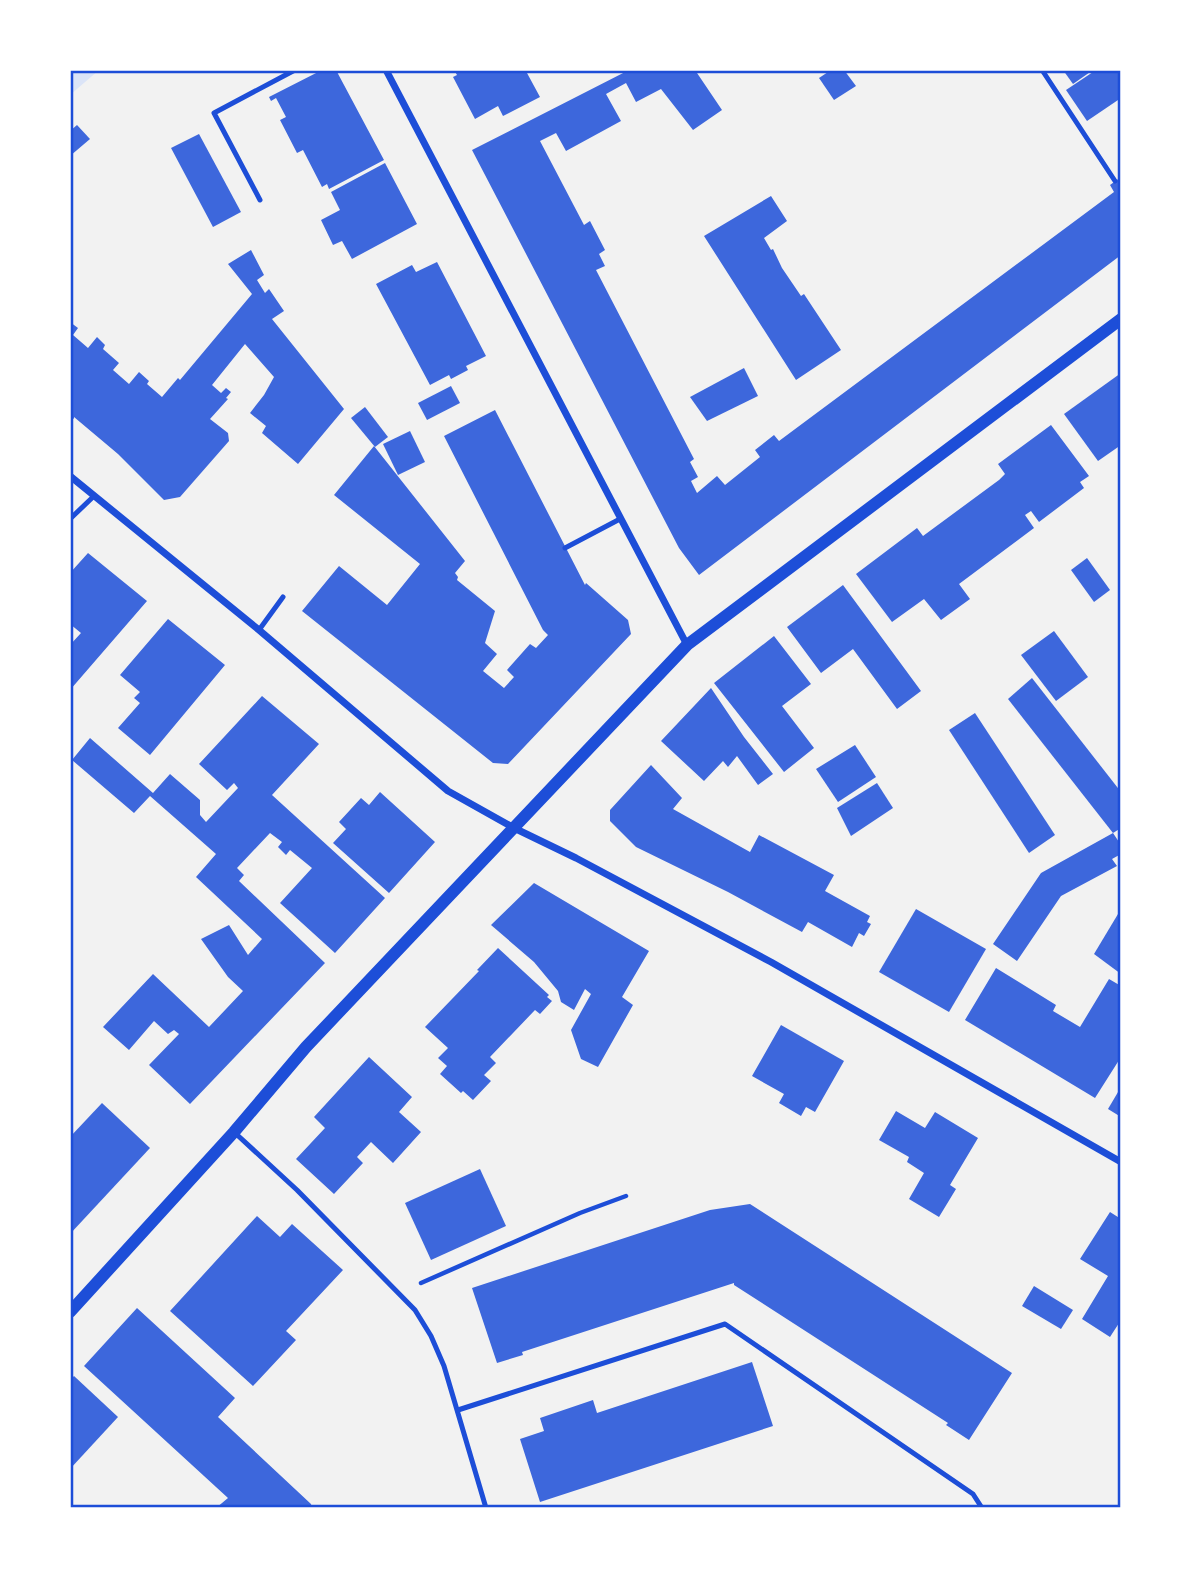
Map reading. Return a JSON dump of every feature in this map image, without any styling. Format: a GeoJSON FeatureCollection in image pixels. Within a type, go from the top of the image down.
{"type":"FeatureCollection","features":[{"type":"Feature","properties":{"kind":"street"},"geometry":{"type":"LineString","coordinates":[[386,70],[687,645]]}},
{"type":"Feature","properties":{"kind":"street"},"geometry":{"type":"LineString","coordinates":[[70,1312],[234,1132],[306,1047],[687,645],[1121,319]]}},
{"type":"Feature","properties":{"kind":"street"},"geometry":{"type":"LineString","coordinates":[[70,476],[259,630],[448,791],[771,962],[1121,1162]]}},
{"type":"Feature","properties":{"kind":"lane"},"geometry":{"type":"LineString","coordinates":[[260,200],[214,113],[295,70]]}},
{"type":"Feature","properties":{"kind":"lane"},"geometry":{"type":"LineString","coordinates":[[1042,70],[1115,181]]}},
{"type":"Feature","properties":{"kind":"lane"},"geometry":{"type":"LineString","coordinates":[[70,519],[94,496]]}},
{"type":"Feature","properties":{"kind":"lane"},"geometry":{"type":"LineString","coordinates":[[565,548],[620,519]]}},
{"type":"Feature","properties":{"kind":"lane"},"geometry":{"type":"LineString","coordinates":[[259,630],[283,597]]}},
{"type":"Feature","properties":{"kind":"lane"},"geometry":{"type":"LineString","coordinates":[[234,1132],[297,1190],[415,1310],[431,1336],[444,1366],[486,1508]]}},
{"type":"Feature","properties":{"kind":"lane"},"geometry":{"type":"LineString","coordinates":[[458,1410],[725,1324],[973,1494],[982,1508]]}},
{"type":"Feature","properties":{"kind":"path"},"geometry":{"type":"LineString","coordinates":[[398,1293],[580,1213],[626,1196]]}},
{"type":"Feature","properties":{"kind":"shaded area"},"geometry":{"type":"Polygon","coordinates":[[[70,70],[99,70],[70,95],[70,70]]]}},
{"type":"Feature","properties":{"kind":"building"},"geometry":{"type":"Polygon","coordinates":[[[322,70],[336,70],[384,160],[329,189],[327,184],[322,187],[303,150],[297,153],[280,120],[286,117],[276,98],[271,101],[269,97],[322,70]]]}},
{"type":"Feature","properties":{"kind":"building"},"geometry":{"type":"Polygon","coordinates":[[[454,70],[532,70],[527,73],[540,97],[503,116],[498,106],[475,119],[453,77],[457,75],[454,70]]]}},
{"type":"Feature","properties":{"kind":"building"},"geometry":{"type":"Polygon","coordinates":[[[629,70],[695,70],[722,110],[693,130],[661,89],[636,102],[626,83],[606,94],[621,121],[566,151],[556,133],[540,141],[584,225],[590,221],[605,250],[599,254],[605,266],[596,270],[694,459],[690,462],[698,477],[691,481],[697,493],[717,476],[725,485],[760,457],[755,450],[774,435],[779,441],[1114,192],[1110,185],[1121,177],[1121,255],[699,575],[679,548],[472,150],[629,70]]]}},
{"type":"Feature","properties":{"kind":"building"},"geometry":{"type":"Polygon","coordinates":[[[831,70],[844,70],[856,86],[834,100],[819,78],[831,70]]]}},
{"type":"Feature","properties":{"kind":"building"},"geometry":{"type":"Polygon","coordinates":[[[1063,70],[1093,70],[1073,84],[1063,70]]]}},
{"type":"Feature","properties":{"kind":"building"},"geometry":{"type":"Polygon","coordinates":[[[1096,70],[1121,70],[1121,98],[1087,121],[1066,90],[1096,70]]]}},
{"type":"Feature","properties":{"kind":"building"},"geometry":{"type":"Polygon","coordinates":[[[77,125],[90,139],[70,156],[70,131],[77,125]]]}},
{"type":"Feature","properties":{"kind":"building"},"geometry":{"type":"Polygon","coordinates":[[[199,134],[241,212],[213,227],[171,148],[199,134]]]}},
{"type":"Feature","properties":{"kind":"building"},"geometry":{"type":"Polygon","coordinates":[[[385,163],[417,224],[352,259],[342,241],[333,245],[321,220],[340,210],[331,192],[385,163]]]}},
{"type":"Feature","properties":{"kind":"building"},"geometry":{"type":"Polygon","coordinates":[[[771,196],[787,221],[764,238],[801,296],[804,294],[841,350],[796,380],[704,236],[771,196]]]}},
{"type":"Feature","properties":{"kind":"building"},"geometry":{"type":"Polygon","coordinates":[[[251,250],[264,275],[257,280],[265,293],[269,289],[284,311],[272,319],[344,409],[298,464],[262,433],[266,426],[250,413],[274,377],[245,344],[212,385],[221,393],[226,388],[231,392],[210,419],[228,433],[229,441],[180,497],[164,500],[118,454],[70,416],[70,322],[78,328],[73,335],[88,348],[97,337],[105,345],[103,349],[119,363],[113,370],[129,384],[139,372],[149,381],[147,384],[162,397],[178,378],[180,380],[252,294],[228,264],[251,250]]]}},
{"type":"Feature","properties":{"kind":"building"},"geometry":{"type":"Polygon","coordinates":[[[437,262],[486,356],[466,366],[468,370],[451,379],[449,375],[430,385],[376,284],[412,265],[416,272],[437,262]]]}},
{"type":"Feature","properties":{"kind":"building"},"geometry":{"type":"Polygon","coordinates":[[[744,368],[758,396],[707,421],[690,397],[744,368]]]}},
{"type":"Feature","properties":{"kind":"building"},"geometry":{"type":"Polygon","coordinates":[[[1121,373],[1121,445],[1098,461],[1064,414],[1121,373]]]}},
{"type":"Feature","properties":{"kind":"building"},"geometry":{"type":"Polygon","coordinates":[[[451,386],[460,403],[427,420],[418,403],[451,386]]]}},
{"type":"Feature","properties":{"kind":"building"},"geometry":{"type":"Polygon","coordinates":[[[365,407],[388,437],[375,447],[351,418],[365,407]]]}},
{"type":"Feature","properties":{"kind":"building"},"geometry":{"type":"Polygon","coordinates":[[[495,410],[585,585],[586,583],[628,620],[631,634],[508,764],[493,763],[302,611],[339,566],[387,605],[420,564],[334,495],[374,446],[465,561],[455,573],[457,580],[495,611],[485,643],[497,654],[483,671],[504,688],[514,677],[507,670],[530,644],[536,648],[548,635],[543,630],[444,436],[495,410]]]}},
{"type":"Feature","properties":{"kind":"building"},"geometry":{"type":"Polygon","coordinates":[[[1051,425],[1089,476],[1080,482],[1084,488],[1039,522],[1031,511],[1025,515],[1034,528],[959,584],[970,599],[941,620],[924,599],[892,622],[856,574],[917,528],[923,536],[999,480],[1005,474],[998,464],[1051,425]]]}},
{"type":"Feature","properties":{"kind":"building"},"geometry":{"type":"Polygon","coordinates":[[[410,431],[425,462],[398,475],[383,444],[410,431]]]}},
{"type":"Feature","properties":{"kind":"building"},"geometry":{"type":"Polygon","coordinates":[[[88,553],[147,601],[70,690],[70,645],[81,633],[70,624],[70,573],[88,553]]]}},
{"type":"Feature","properties":{"kind":"building"},"geometry":{"type":"Polygon","coordinates":[[[1087,558],[1110,590],[1094,602],[1071,570],[1087,558]]]}},
{"type":"Feature","properties":{"kind":"building"},"geometry":{"type":"Polygon","coordinates":[[[843,585],[921,691],[897,709],[853,649],[821,673],[787,627],[843,585]]]}},
{"type":"Feature","properties":{"kind":"building"},"geometry":{"type":"Polygon","coordinates":[[[168,619],[225,665],[150,755],[118,728],[140,703],[134,698],[140,692],[120,675],[168,619]]]}},
{"type":"Feature","properties":{"kind":"building"},"geometry":{"type":"Polygon","coordinates":[[[1054,631],[1088,677],[1056,701],[1021,655],[1054,631]]]}},
{"type":"Feature","properties":{"kind":"building"},"geometry":{"type":"Polygon","coordinates":[[[774,636],[811,684],[782,706],[814,748],[784,772],[714,683],[774,636]]]}},
{"type":"Feature","properties":{"kind":"building"},"geometry":{"type":"Polygon","coordinates":[[[1032,678],[1121,792],[1121,828],[1113,833],[1008,699],[1032,678]]]}},
{"type":"Feature","properties":{"kind":"building"},"geometry":{"type":"Polygon","coordinates":[[[711,688],[773,774],[758,785],[737,756],[728,767],[723,761],[704,781],[661,741],[711,688]]]}},
{"type":"Feature","properties":{"kind":"building"},"geometry":{"type":"Polygon","coordinates":[[[262,696],[319,744],[272,795],[385,898],[335,953],[280,903],[312,868],[290,850],[286,855],[278,847],[282,842],[270,833],[237,868],[244,875],[239,881],[325,963],[190,1104],[149,1065],[179,1034],[174,1030],[168,1034],[154,1021],[129,1050],[103,1027],[153,974],[209,1027],[243,991],[228,977],[201,939],[229,925],[248,955],[262,939],[196,877],[216,854],[150,796],[134,813],[72,760],[90,738],[153,793],[170,774],[200,800],[200,815],[206,822],[238,788],[234,783],[227,790],[199,764],[262,696]]]}},
{"type":"Feature","properties":{"kind":"building"},"geometry":{"type":"Polygon","coordinates":[[[975,713],[1055,835],[1029,853],[949,730],[975,713]]]}},
{"type":"Feature","properties":{"kind":"building"},"geometry":{"type":"Polygon","coordinates":[[[855,745],[876,777],[838,802],[816,769],[855,745]]]}},
{"type":"Feature","properties":{"kind":"building"},"geometry":{"type":"Polygon","coordinates":[[[651,765],[682,798],[673,809],[750,852],[759,835],[834,875],[825,891],[870,916],[867,922],[871,924],[864,936],[859,933],[852,947],[808,922],[802,932],[636,847],[610,821],[610,810],[651,765]]]}},
{"type":"Feature","properties":{"kind":"building"},"geometry":{"type":"Polygon","coordinates":[[[877,783],[893,808],[851,836],[837,808],[877,783]]]}},
{"type":"Feature","properties":{"kind":"building"},"geometry":{"type":"Polygon","coordinates":[[[380,792],[435,842],[389,893],[333,843],[346,829],[339,822],[361,798],[369,805],[380,792]]]}},
{"type":"Feature","properties":{"kind":"building"},"geometry":{"type":"Polygon","coordinates":[[[1113,833],[1121,845],[1121,854],[1112,859],[1117,866],[1061,896],[1017,961],[993,944],[1041,873],[1113,833]]]}},
{"type":"Feature","properties":{"kind":"building"},"geometry":{"type":"Polygon","coordinates":[[[534,883],[649,951],[622,997],[633,1005],[598,1067],[581,1059],[571,1030],[591,994],[585,989],[574,1010],[561,1002],[558,991],[534,962],[491,925],[534,883]]]}},
{"type":"Feature","properties":{"kind":"building"},"geometry":{"type":"Polygon","coordinates":[[[916,909],[986,949],[949,1012],[879,972],[916,909]]]}},
{"type":"Feature","properties":{"kind":"building"},"geometry":{"type":"Polygon","coordinates":[[[1121,909],[1121,974],[1094,954],[1121,909]]]}},
{"type":"Feature","properties":{"kind":"building"},"geometry":{"type":"Polygon","coordinates":[[[498,948],[549,995],[547,997],[552,1001],[540,1014],[535,1010],[490,1057],[496,1063],[484,1075],[491,1081],[473,1100],[440,1074],[447,1066],[438,1058],[448,1048],[425,1027],[498,948]]]}},
{"type":"Feature","properties":{"kind":"building"},"geometry":{"type":"Polygon","coordinates":[[[996,968],[1056,1005],[1053,1011],[1080,1027],[1109,979],[1121,986],[1121,1057],[1095,1098],[965,1020],[996,968]]]}},
{"type":"Feature","properties":{"kind":"building"},"geometry":{"type":"Polygon","coordinates":[[[781,1025],[844,1061],[815,1112],[806,1107],[801,1116],[779,1103],[784,1094],[752,1076],[781,1025]]]}},
{"type":"Feature","properties":{"kind":"building"},"geometry":{"type":"Polygon","coordinates":[[[369,1057],[412,1097],[399,1112],[421,1132],[393,1163],[371,1142],[357,1157],[363,1163],[334,1194],[296,1159],[325,1128],[314,1117],[369,1057]]]}},
{"type":"Feature","properties":{"kind":"building"},"geometry":{"type":"Polygon","coordinates":[[[1121,1087],[1121,1117],[1108,1109],[1121,1087]]]}},
{"type":"Feature","properties":{"kind":"building"},"geometry":{"type":"Polygon","coordinates":[[[102,1103],[150,1148],[70,1234],[70,1137],[102,1103]]]}},
{"type":"Feature","properties":{"kind":"building"},"geometry":{"type":"Polygon","coordinates":[[[896,1111],[925,1128],[935,1112],[978,1138],[950,1185],[956,1189],[939,1217],[909,1199],[924,1173],[907,1162],[909,1157],[879,1140],[896,1111]]]}},
{"type":"Feature","properties":{"kind":"building"},"geometry":{"type":"Polygon","coordinates":[[[480,1169],[506,1226],[431,1260],[405,1203],[480,1169]]]}},
{"type":"Feature","properties":{"kind":"building"},"geometry":{"type":"Polygon","coordinates":[[[750,1204],[1012,1373],[969,1440],[946,1425],[948,1423],[734,1283],[522,1352],[523,1355],[497,1363],[472,1288],[710,1210],[750,1204]]]}},
{"type":"Feature","properties":{"kind":"building"},"geometry":{"type":"Polygon","coordinates":[[[1110,1212],[1121,1219],[1121,1320],[1110,1337],[1082,1319],[1108,1276],[1080,1259],[1110,1212]]]}},
{"type":"Feature","properties":{"kind":"building"},"geometry":{"type":"Polygon","coordinates":[[[257,1216],[280,1237],[292,1224],[343,1270],[286,1331],[296,1340],[253,1386],[170,1311],[257,1216]]]}},
{"type":"Feature","properties":{"kind":"building"},"geometry":{"type":"Polygon","coordinates":[[[1034,1286],[1073,1310],[1061,1329],[1022,1306],[1034,1286]]]}},
{"type":"Feature","properties":{"kind":"building"},"geometry":{"type":"Polygon","coordinates":[[[137,1308],[235,1398],[218,1417],[311,1504],[312,1508],[216,1508],[228,1498],[84,1366],[137,1308]]]}},
{"type":"Feature","properties":{"kind":"building"},"geometry":{"type":"Polygon","coordinates":[[[752,1362],[773,1426],[540,1502],[520,1439],[544,1431],[540,1418],[593,1400],[597,1413],[752,1362]]]}},
{"type":"Feature","properties":{"kind":"building"},"geometry":{"type":"Polygon","coordinates":[[[74,1376],[118,1417],[70,1469],[70,1380],[74,1376]]]}}]}
